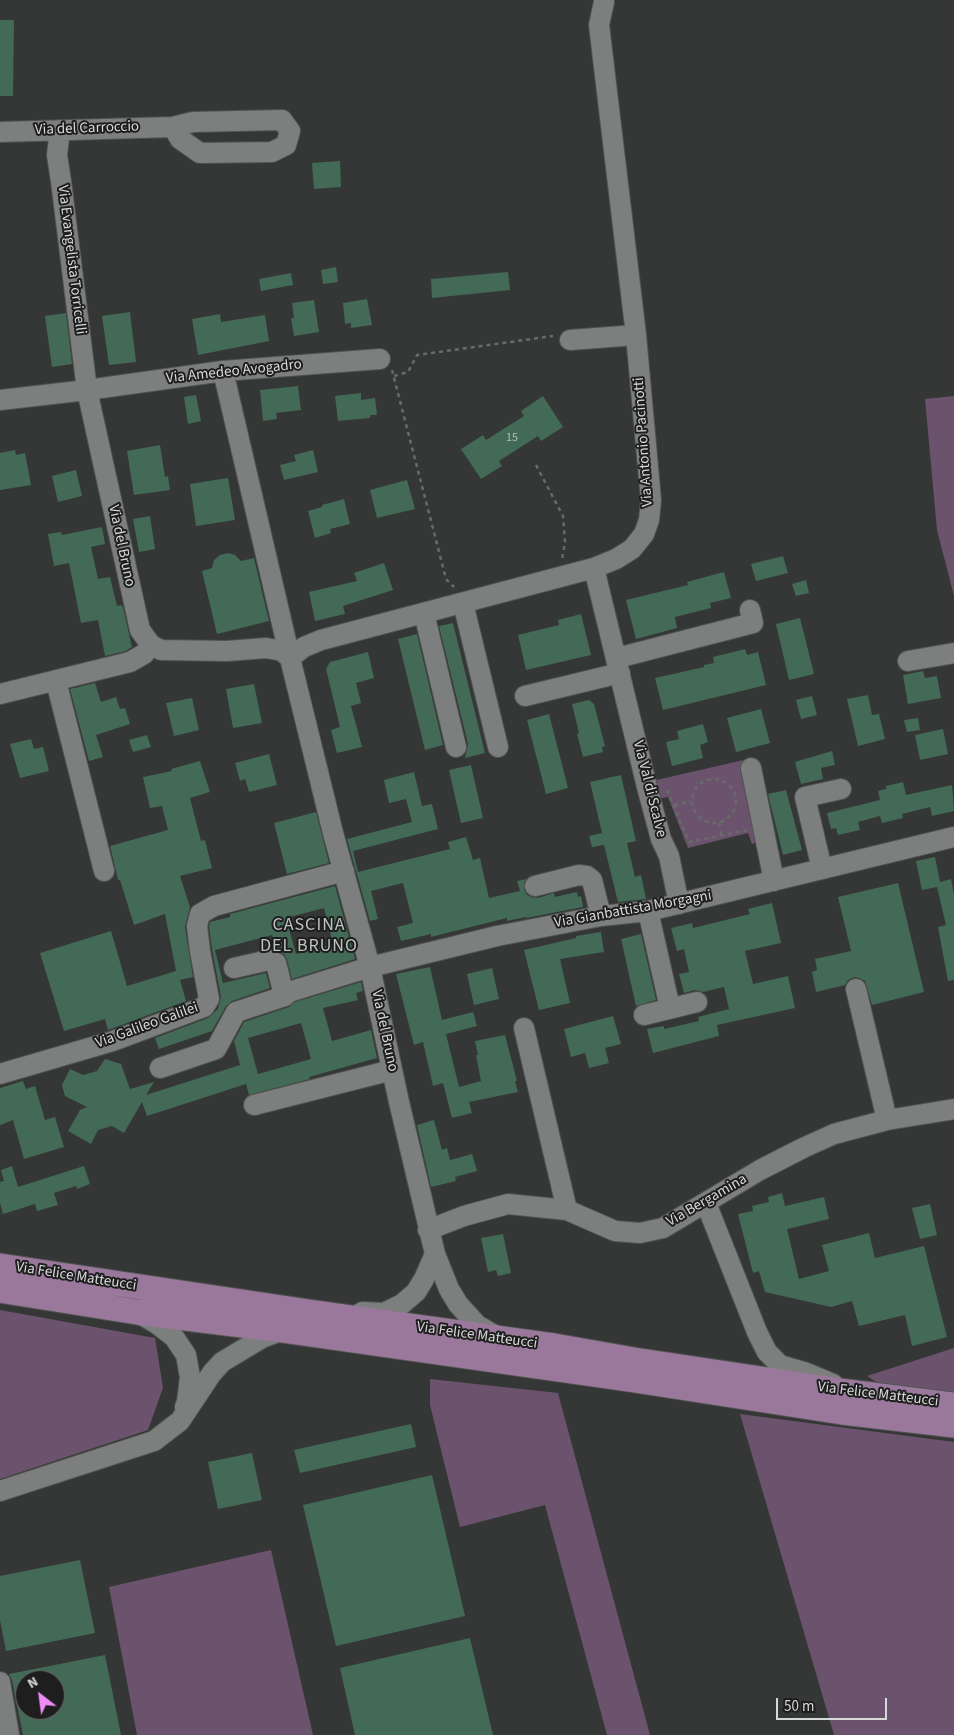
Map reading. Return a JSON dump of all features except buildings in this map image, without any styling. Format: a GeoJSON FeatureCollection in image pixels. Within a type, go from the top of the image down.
{"type":"FeatureCollection","features":[{"type":"Feature","properties":{"kind":"main road","name":"Via Felice Matteucci"},"geometry":{"type":"LineString","coordinates":[[0,1266],[554,1346],[848,1392],[954,1405]]}},
{"type":"Feature","properties":{"kind":"main road","name":"Via Felice Matteucci"},"geometry":{"type":"LineString","coordinates":[[0,1290],[137,1312],[283,1330],[629,1379],[842,1412],[954,1425]]}},
{"type":"Feature","properties":{"kind":"street","name":"Via Antonio Pacinotti"},"geometry":{"type":"LineString","coordinates":[[290,658],[304,647],[321,640],[594,568],[616,559],[632,549],[644,534],[650,520],[651,500],[636,335],[599,25],[605,1]]}},
{"type":"Feature","properties":{"kind":"street","name":"Via del Carroccio"},"geometry":{"type":"LineString","coordinates":[[0,132],[173,127],[193,122],[282,120],[290,132],[286,144],[272,152],[200,153],[180,139],[173,127]]}},
{"type":"Feature","properties":{"kind":"street","name":"Via Evangelista Torricelli"},"geometry":{"type":"LineString","coordinates":[[60,130],[57,155],[87,390]]}},
{"type":"Feature","properties":{"kind":"street"},"geometry":{"type":"LineString","coordinates":[[570,340],[636,335]]}},
{"type":"Feature","properties":{"kind":"street","name":"Via Amedeo Avogadro"},"geometry":{"type":"LineString","coordinates":[[87,390],[223,371],[380,360]]}},
{"type":"Feature","properties":{"kind":"street","name":"Via del Bruno"},"geometry":{"type":"LineString","coordinates":[[223,371],[290,658],[370,967],[428,1230],[435,1254],[458,1304],[477,1324],[506,1340]]}},
{"type":"Feature","properties":{"kind":"street"},"geometry":{"type":"LineString","coordinates":[[0,400],[87,390]]}},
{"type":"Feature","properties":{"kind":"street","name":"Via del Bruno"},"geometry":{"type":"LineString","coordinates":[[87,390],[140,630],[151,645]]}},
{"type":"Feature","properties":{"kind":"street","name":"Via Val di Scalve"},"geometry":{"type":"LineString","coordinates":[[594,568],[647,787],[661,839],[669,856],[679,904]]}},
{"type":"Feature","properties":{"kind":"street"},"geometry":{"type":"LineString","coordinates":[[463,603],[498,748]]}},
{"type":"Feature","properties":{"kind":"street"},"geometry":{"type":"LineString","coordinates":[[525,696],[753,623],[750,610]]}},
{"type":"Feature","properties":{"kind":"street"},"geometry":{"type":"LineString","coordinates":[[424,613],[456,747]]}},
{"type":"Feature","properties":{"kind":"street"},"geometry":{"type":"LineString","coordinates":[[0,694],[130,662],[144,654],[151,645],[161,650],[266,648],[282,651],[290,658]]}},
{"type":"Feature","properties":{"kind":"street"},"geometry":{"type":"LineString","coordinates":[[908,661],[954,653]]}},
{"type":"Feature","properties":{"kind":"street"},"geometry":{"type":"LineString","coordinates":[[56,681],[104,871]]}},
{"type":"Feature","properties":{"kind":"street"},"geometry":{"type":"LineString","coordinates":[[751,768],[774,881]]}},
{"type":"Feature","properties":{"kind":"street"},"geometry":{"type":"LineString","coordinates":[[822,869],[805,797],[841,789]]}},
{"type":"Feature","properties":{"kind":"street","name":"Via Gianbattista Morgagni"},"geometry":{"type":"LineString","coordinates":[[160,1068],[216,1050],[236,1012],[286,996],[289,992],[370,967],[497,936],[601,916],[679,904],[954,836]]}},
{"type":"Feature","properties":{"kind":"street","name":"Via Galileo Galilei"},"geometry":{"type":"LineString","coordinates":[[0,1074],[113,1041],[204,1006],[209,999],[197,926],[200,914],[214,906],[344,872]]}},
{"type":"Feature","properties":{"kind":"street"},"geometry":{"type":"LineString","coordinates":[[535,886],[579,875],[587,876],[592,880],[601,916]]}},
{"type":"Feature","properties":{"kind":"street"},"geometry":{"type":"LineString","coordinates":[[648,910],[670,1008]]}},
{"type":"Feature","properties":{"kind":"street"},"geometry":{"type":"LineString","coordinates":[[234,968],[269,960],[276,963],[282,986],[289,992]]}},
{"type":"Feature","properties":{"kind":"street"},"geometry":{"type":"LineString","coordinates":[[856,989],[887,1120]]}},
{"type":"Feature","properties":{"kind":"street"},"geometry":{"type":"LineString","coordinates":[[644,1015],[697,1002]]}},
{"type":"Feature","properties":{"kind":"street"},"geometry":{"type":"LineString","coordinates":[[524,1028],[567,1210]]}},
{"type":"Feature","properties":{"kind":"street"},"geometry":{"type":"LineString","coordinates":[[254,1105],[392,1070]]}},
{"type":"Feature","properties":{"kind":"street","name":"Via Bergamina"},"geometry":{"type":"LineString","coordinates":[[428,1230],[464,1216],[508,1204],[567,1210],[615,1232],[640,1234],[663,1228],[760,1170],[834,1134],[887,1120],[954,1109]]}},
{"type":"Feature","properties":{"kind":"street"},"geometry":{"type":"LineString","coordinates":[[706,1203],[757,1332],[767,1352],[780,1365],[832,1383],[848,1392]]}},
{"type":"Feature","properties":{"kind":"street"},"geometry":{"type":"LineString","coordinates":[[310,1312],[384,1313],[402,1304],[416,1292],[435,1254]]}},
{"type":"Feature","properties":{"kind":"street"},"geometry":{"type":"LineString","coordinates":[[137,1312],[158,1324],[174,1337],[186,1355],[190,1377],[187,1402],[180,1421]]}},
{"type":"Feature","properties":{"kind":"street"},"geometry":{"type":"LineString","coordinates":[[0,1491],[154,1441],[180,1421],[212,1373],[222,1362],[262,1338],[283,1330]]}},
{"type":"Feature","properties":{"kind":"street"},"geometry":{"type":"LineString","coordinates":[[0,1682],[9,1735]]}},
{"type":"Feature","properties":{"kind":"path"},"geometry":{"type":"LineString","coordinates":[[394,376],[408,372],[417,355],[559,335],[570,340]]}},
{"type":"Feature","properties":{"kind":"path"},"geometry":{"type":"LineString","coordinates":[[380,360],[388,357],[446,579],[460,592],[463,603]]}},
{"type":"Feature","properties":{"kind":"path"},"geometry":{"type":"LineString","coordinates":[[536,465],[563,516],[565,542],[561,562]]}},
{"type":"Feature","properties":{"kind":"path"},"geometry":{"type":"LineString","coordinates":[[714,778],[727,782],[735,793],[736,806],[730,817],[719,823],[708,823],[702,820],[692,808],[691,801],[692,794],[700,782],[714,778]]}},
{"type":"Feature","properties":{"kind":"path"},"geometry":{"type":"LineString","coordinates":[[647,787],[658,785],[665,788],[689,842],[748,830],[751,837]]}},
{"type":"Feature","properties":{"kind":"path"},"geometry":{"type":"LineString","coordinates":[[674,805],[691,801]]}},
{"type":"Feature","properties":{"kind":"path"},"geometry":{"type":"LineString","coordinates":[[719,823],[722,836]]}},
{"type":"Feature","properties":{"kind":"shaded area"},"geometry":{"type":"Polygon","coordinates":[[[954,396],[954,596],[937,530],[925,399],[954,396]]]}},
{"type":"Feature","properties":{"kind":"shaded area"},"geometry":{"type":"Polygon","coordinates":[[[744,760],[759,841],[752,844],[748,833],[688,848],[668,797],[657,799],[652,781],[744,760]]]}},
{"type":"Feature","properties":{"kind":"shaded area"},"geometry":{"type":"Polygon","coordinates":[[[0,1310],[155,1338],[163,1388],[148,1430],[0,1479],[0,1310]]]}},
{"type":"Feature","properties":{"kind":"shaded area"},"geometry":{"type":"Polygon","coordinates":[[[954,1348],[954,1394],[884,1387],[867,1376],[954,1348]]]}},
{"type":"Feature","properties":{"kind":"shaded area"},"geometry":{"type":"Polygon","coordinates":[[[430,1379],[558,1393],[650,1735],[607,1735],[545,1505],[460,1527],[430,1405],[430,1379]]]}},
{"type":"Feature","properties":{"kind":"shaded area"},"geometry":{"type":"Polygon","coordinates":[[[740,1414],[954,1442],[954,1735],[834,1735],[740,1414]]]}},
{"type":"Feature","properties":{"kind":"shaded area"},"geometry":{"type":"Polygon","coordinates":[[[271,1550],[313,1735],[137,1735],[109,1587],[271,1550]]]}},
{"type":"Feature","properties":{"kind":"district","name":"CASCINA DEL BRUNO"},"geometry":{"type":"Point","coordinates":[309,936]}}]}
